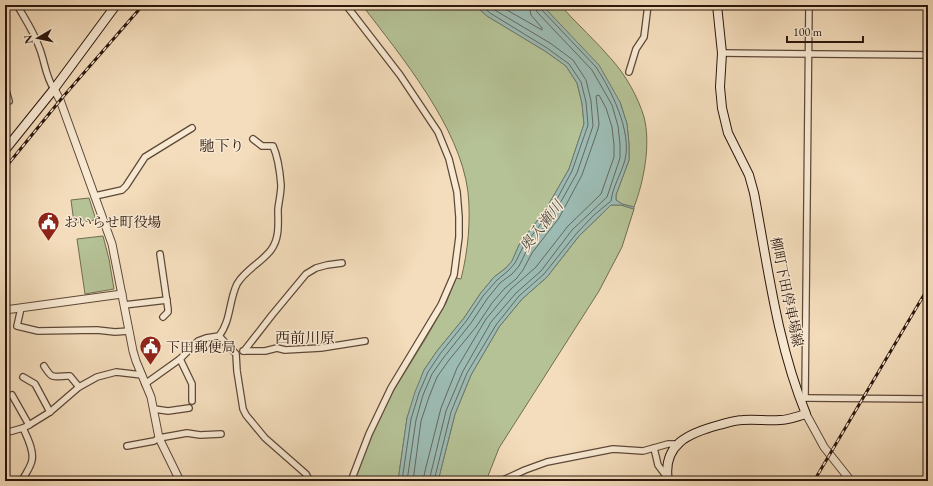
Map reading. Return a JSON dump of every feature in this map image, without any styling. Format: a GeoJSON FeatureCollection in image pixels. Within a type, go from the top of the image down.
{"type":"FeatureCollection","features":[{"type":"Feature","properties":{"kind":"main road"},"geometry":{"type":"LineString","coordinates":[[5,150],[54,89],[116,5]]}},
{"type":"Feature","properties":{"kind":"main road","name":"柳町下田停車場線"},"geometry":{"type":"LineString","coordinates":[[718,5],[722,53],[720,87],[722,108],[728,133],[749,175],[754,192],[777,320],[794,382],[803,400],[806,414]]}},
{"type":"Feature","properties":{"kind":"main road"},"geometry":{"type":"LineString","coordinates":[[668,479],[667,469],[672,450],[685,438],[695,432],[739,420],[781,420],[806,414]]}},
{"type":"Feature","properties":{"kind":"street"},"geometry":{"type":"LineString","coordinates":[[17,5],[40,48],[49,82],[60,100],[112,244],[136,361],[154,409],[159,438],[180,481]]}},
{"type":"Feature","properties":{"kind":"street"},"geometry":{"type":"LineString","coordinates":[[346,5],[400,75],[438,132],[449,159],[457,192],[459,224],[459,237],[454,275],[441,305],[391,388],[369,434],[351,481]]}},
{"type":"Feature","properties":{"kind":"street"},"geometry":{"type":"LineString","coordinates":[[629,72],[636,50],[644,37],[648,5]]}},
{"type":"Feature","properties":{"kind":"street"},"geometry":{"type":"LineString","coordinates":[[809,5],[803,400],[928,399]]}},
{"type":"Feature","properties":{"kind":"street"},"geometry":{"type":"LineString","coordinates":[[722,53],[928,55]]}},
{"type":"Feature","properties":{"kind":"street"},"geometry":{"type":"LineString","coordinates":[[5,87],[9,101],[5,102]]}},
{"type":"Feature","properties":{"kind":"street"},"geometry":{"type":"LineString","coordinates":[[95,196],[122,190],[145,157],[192,128]]}},
{"type":"Feature","properties":{"kind":"street"},"geometry":{"type":"LineString","coordinates":[[219,336],[226,323],[236,286],[246,272],[272,250],[276,243],[278,234],[278,208],[281,185],[277,154],[273,146],[262,146],[253,139]]}},
{"type":"Feature","properties":{"kind":"street"},"geometry":{"type":"LineString","coordinates":[[160,254],[168,309],[168,312],[163,317]]}},
{"type":"Feature","properties":{"kind":"street"},"geometry":{"type":"LineString","coordinates":[[244,351],[306,274],[316,268],[342,263]]}},
{"type":"Feature","properties":{"kind":"street"},"geometry":{"type":"LineString","coordinates":[[5,310],[122,294]]}},
{"type":"Feature","properties":{"kind":"street"},"geometry":{"type":"LineString","coordinates":[[124,305],[167,300]]}},
{"type":"Feature","properties":{"kind":"street"},"geometry":{"type":"LineString","coordinates":[[21,308],[17,326],[38,331],[129,331]]}},
{"type":"Feature","properties":{"kind":"street"},"geometry":{"type":"LineString","coordinates":[[219,336],[236,354],[243,409],[246,415],[259,432],[306,474],[310,481]]}},
{"type":"Feature","properties":{"kind":"street"},"geometry":{"type":"LineString","coordinates":[[145,384],[180,359],[198,341],[219,336]]}},
{"type":"Feature","properties":{"kind":"street"},"geometry":{"type":"LineString","coordinates":[[234,352],[265,351],[277,348],[285,350],[321,348],[365,341]]}},
{"type":"Feature","properties":{"kind":"street"},"geometry":{"type":"LineString","coordinates":[[180,359],[192,384],[192,401]]}},
{"type":"Feature","properties":{"kind":"street"},"geometry":{"type":"LineString","coordinates":[[44,366],[50,376],[55,378],[70,376],[79,387]]}},
{"type":"Feature","properties":{"kind":"street"},"geometry":{"type":"LineString","coordinates":[[5,433],[29,425],[50,412],[79,387],[97,377],[116,372],[142,375]]}},
{"type":"Feature","properties":{"kind":"street"},"geometry":{"type":"LineString","coordinates":[[23,377],[35,384],[50,412]]}},
{"type":"Feature","properties":{"kind":"street"},"geometry":{"type":"LineString","coordinates":[[12,394],[29,425]]}},
{"type":"Feature","properties":{"kind":"street"},"geometry":{"type":"LineString","coordinates":[[154,409],[168,411],[189,408]]}},
{"type":"Feature","properties":{"kind":"street"},"geometry":{"type":"LineString","coordinates":[[806,414],[824,447],[851,481]]}},
{"type":"Feature","properties":{"kind":"street"},"geometry":{"type":"LineString","coordinates":[[22,481],[32,461],[31,449],[23,428]]}},
{"type":"Feature","properties":{"kind":"street"},"geometry":{"type":"LineString","coordinates":[[127,446],[187,433],[200,436],[220,434]]}},
{"type":"Feature","properties":{"kind":"street"},"geometry":{"type":"LineString","coordinates":[[501,481],[547,462],[613,449],[643,451],[670,444],[678,444]]}},
{"type":"Feature","properties":{"kind":"street"},"geometry":{"type":"LineString","coordinates":[[654,448],[658,465],[668,479]]}},
{"type":"Feature","properties":{"kind":"green space"},"geometry":{"type":"Polygon","coordinates":[[[362,5],[476,6],[487,16],[545,51],[566,66],[577,83],[582,103],[584,124],[569,169],[546,209],[519,245],[512,261],[506,268],[494,277],[480,294],[464,318],[437,351],[424,370],[407,418],[398,481],[354,481],[371,437],[389,398],[446,303],[456,278],[461,279],[468,236],[469,203],[463,167],[454,143],[441,118],[411,69],[362,5]]]}},
{"type":"Feature","properties":{"kind":"green space"},"geometry":{"type":"Polygon","coordinates":[[[542,5],[560,5],[600,46],[618,67],[631,87],[638,102],[644,117],[647,150],[641,186],[634,207],[622,204],[616,200],[616,195],[629,160],[627,124],[620,102],[561,26],[542,5]]]}},
{"type":"Feature","properties":{"kind":"green space"},"geometry":{"type":"Polygon","coordinates":[[[89,198],[96,220],[74,223],[71,200],[89,198]]]}},
{"type":"Feature","properties":{"kind":"green space"},"geometry":{"type":"Polygon","coordinates":[[[611,205],[621,205],[634,209],[622,247],[599,291],[499,448],[486,481],[438,481],[455,414],[471,375],[499,327],[522,299],[547,277],[579,236],[611,205]]]}},
{"type":"Feature","properties":{"kind":"green space"},"geometry":{"type":"Polygon","coordinates":[[[103,236],[109,259],[114,289],[85,294],[77,239],[103,236]]]}},
{"type":"Feature","properties":{"kind":"water","name":"奥入瀬川"},"geometry":{"type":"Polygon","coordinates":[[[473,5],[542,5],[599,65],[620,102],[627,124],[629,160],[616,195],[616,200],[622,204],[634,207],[634,209],[621,205],[611,205],[579,236],[547,277],[522,299],[499,327],[471,375],[455,414],[438,481],[398,481],[407,418],[424,370],[437,351],[464,318],[480,294],[494,277],[506,268],[512,261],[519,245],[546,209],[569,169],[584,124],[582,103],[577,83],[566,66],[545,51],[487,16],[473,5]]]}},
{"type":"Feature","properties":{"kind":"railway"},"geometry":{"type":"LineString","coordinates":[[5,168],[62,98],[143,5]]}},
{"type":"Feature","properties":{"kind":"railway"},"geometry":{"type":"LineString","coordinates":[[814,481],[928,288]]}},
{"type":"Feature","properties":{"kind":"place","name":"おいらせ町役場"},"geometry":{"type":"Point","coordinates":[48,242]}},
{"type":"Feature","properties":{"kind":"place","name":"下田郵便局"},"geometry":{"type":"Point","coordinates":[150,366]}},
{"type":"Feature","properties":{"kind":"district","name":"馳下り"},"geometry":{"type":"Point","coordinates":[222,145]}},
{"type":"Feature","properties":{"kind":"district","name":"西前川原"},"geometry":{"type":"Point","coordinates":[305,337]}}]}
